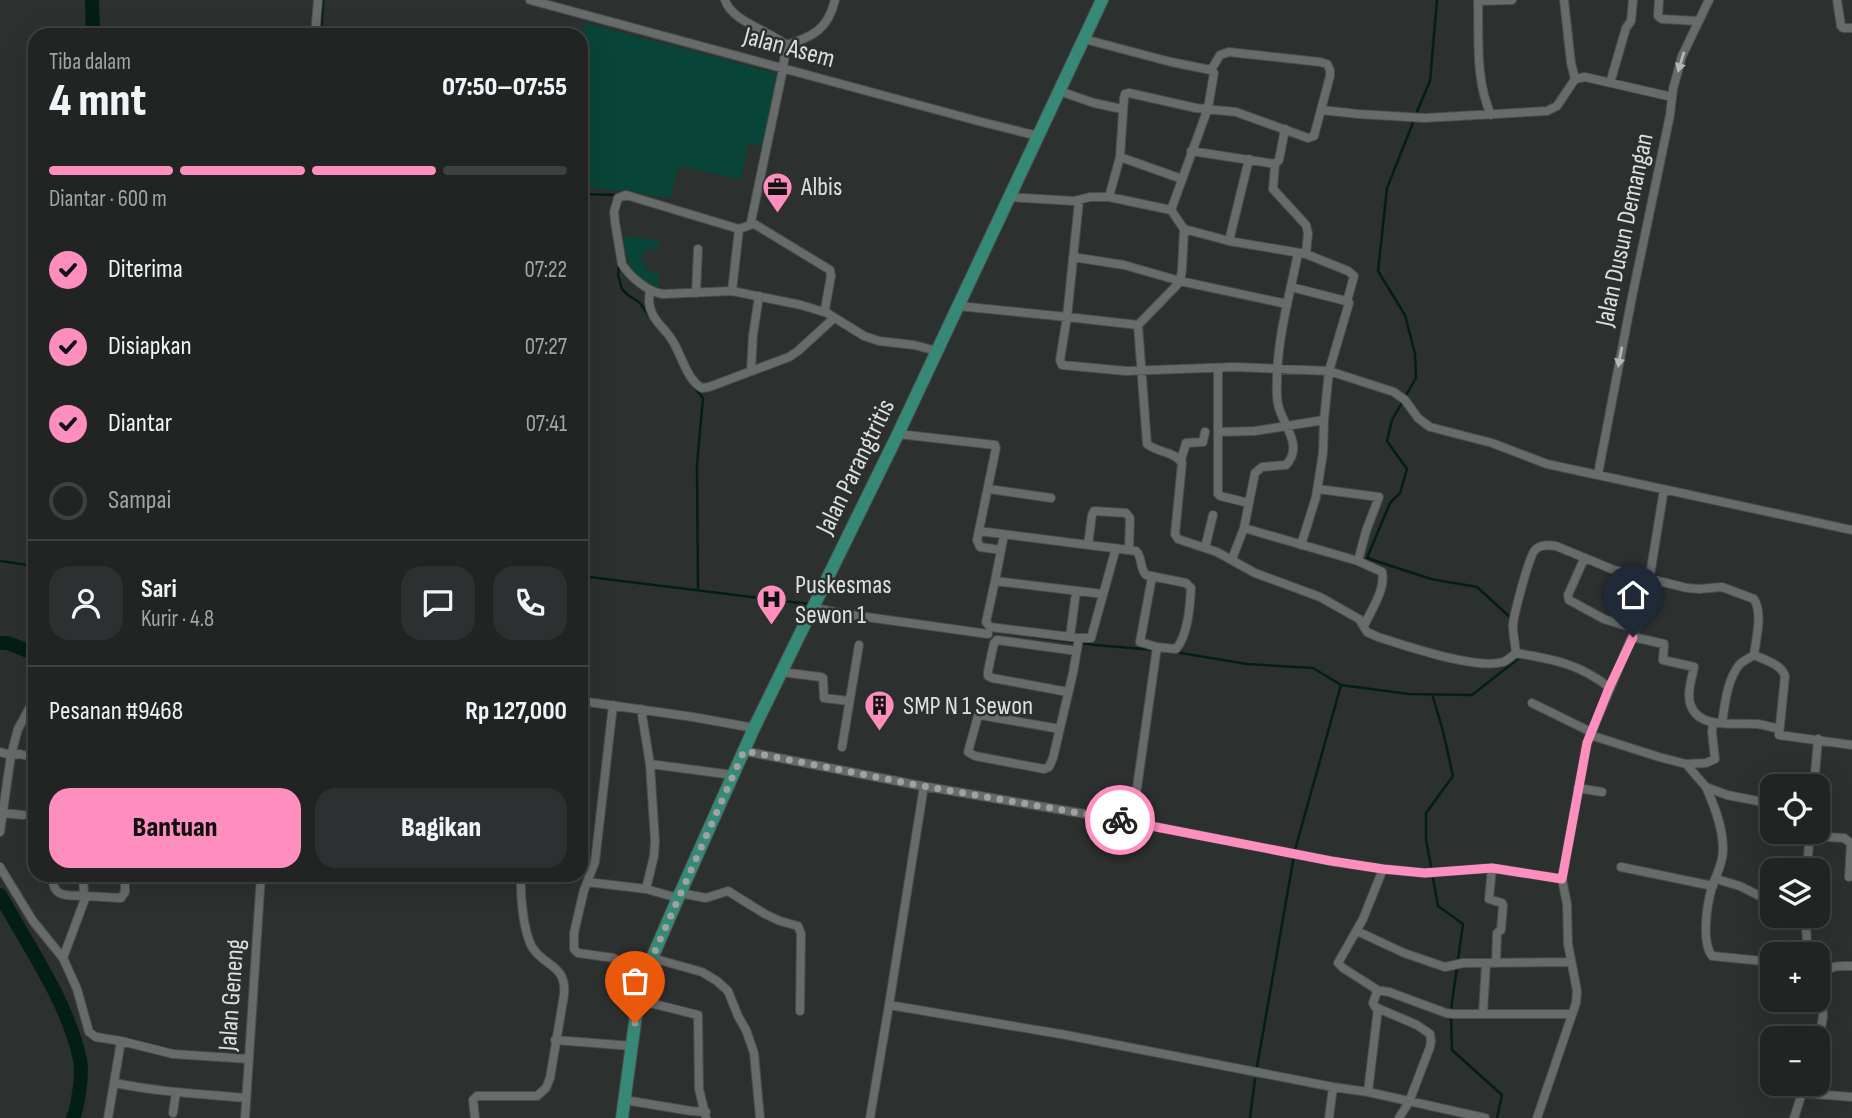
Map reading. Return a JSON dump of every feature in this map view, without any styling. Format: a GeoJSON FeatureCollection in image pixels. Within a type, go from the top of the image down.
{"type":"FeatureCollection","features":[{"type":"Feature","properties":{"kind":"main road","name":"Jalan Parangtritis"},"geometry":{"type":"LineString","coordinates":[[622,1118],[638,1000],[652,958],[679,895],[754,728],[898,434],[1102,0]]}},
{"type":"Feature","properties":{"kind":"street"},"geometry":{"type":"LineString","coordinates":[[316,28],[318,0]]}},
{"type":"Feature","properties":{"kind":"street","name":"Jalan Asem"},"geometry":{"type":"LineString","coordinates":[[530,0],[554,3],[783,69],[1038,135]]}},
{"type":"Feature","properties":{"kind":"street"},"geometry":{"type":"LineString","coordinates":[[724,0],[728,8],[744,21],[786,46]]}},
{"type":"Feature","properties":{"kind":"street"},"geometry":{"type":"LineString","coordinates":[[786,46],[808,39],[814,34],[828,17],[835,0]]}},
{"type":"Feature","properties":{"kind":"street"},"geometry":{"type":"LineString","coordinates":[[1491,115],[1480,68],[1478,0],[1512,0]]}},
{"type":"Feature","properties":{"kind":"street"},"geometry":{"type":"LineString","coordinates":[[1564,0],[1571,63],[1576,79]]}},
{"type":"Feature","properties":{"kind":"street"},"geometry":{"type":"LineString","coordinates":[[1609,83],[1626,28],[1631,22],[1633,0]]}},
{"type":"Feature","properties":{"kind":"street"},"geometry":{"type":"LineString","coordinates":[[1659,0],[1658,14],[1662,19],[1698,22]]}},
{"type":"Feature","properties":{"kind":"street","name":"Jalan Dusun Demangan"},"geometry":{"type":"LineString","coordinates":[[1598,474],[1672,97],[1682,56],[1709,0]]}},
{"type":"Feature","properties":{"kind":"street"},"geometry":{"type":"LineString","coordinates":[[1837,0],[1841,26],[1852,28]]}},
{"type":"Feature","properties":{"kind":"street"},"geometry":{"type":"LineString","coordinates":[[1084,39],[1211,70],[1214,74],[1208,108],[1171,210]]}},
{"type":"Feature","properties":{"kind":"street"},"geometry":{"type":"LineString","coordinates":[[786,46],[751,220],[753,224],[830,270],[825,305],[830,315]]}},
{"type":"Feature","properties":{"kind":"street"},"geometry":{"type":"LineString","coordinates":[[1109,197],[1119,157],[1125,94],[1133,93],[1176,104],[1236,112],[1313,138],[1331,76],[1327,64],[1229,52],[1220,55],[1211,70]]}},
{"type":"Feature","properties":{"kind":"street"},"geometry":{"type":"LineString","coordinates":[[1322,110],[1424,118],[1551,110],[1560,103],[1576,79],[1585,77],[1672,97]]}},
{"type":"Feature","properties":{"kind":"street"},"geometry":{"type":"LineString","coordinates":[[1059,91],[1122,109]]}},
{"type":"Feature","properties":{"kind":"street"},"geometry":{"type":"LineString","coordinates":[[1232,559],[1244,528],[1257,471],[1262,467],[1283,466],[1289,462],[1292,442],[1278,406],[1278,349],[1291,287],[1308,233],[1306,225],[1273,189],[1275,164],[1279,160],[1285,129]]}},
{"type":"Feature","properties":{"kind":"street"},"geometry":{"type":"LineString","coordinates":[[1191,151],[1275,164]]}},
{"type":"Feature","properties":{"kind":"street"},"geometry":{"type":"LineString","coordinates":[[1119,157],[1182,178]]}},
{"type":"Feature","properties":{"kind":"street"},"geometry":{"type":"LineString","coordinates":[[1229,241],[1249,159]]}},
{"type":"Feature","properties":{"kind":"street"},"geometry":{"type":"LineString","coordinates":[[753,224],[739,229],[622,195],[618,198],[614,212],[622,264],[650,290],[663,294],[732,291],[760,296],[830,315],[872,340],[937,351]]}},
{"type":"Feature","properties":{"kind":"street"},"geometry":{"type":"LineString","coordinates":[[958,306],[1138,324],[1180,281],[1184,229],[1171,210],[1109,197],[1090,197],[1079,201],[1009,197]]}},
{"type":"Feature","properties":{"kind":"street"},"geometry":{"type":"LineString","coordinates":[[1079,201],[1060,364],[1142,371],[1218,368],[1329,370],[1394,392],[1405,400],[1418,418],[1430,426],[1492,443],[1547,464],[1852,530]]}},
{"type":"Feature","properties":{"kind":"street"},"geometry":{"type":"LineString","coordinates":[[732,291],[739,229]]}},
{"type":"Feature","properties":{"kind":"street"},"geometry":{"type":"LineString","coordinates":[[1184,229],[1229,241],[1302,253],[1353,275],[1348,307],[1329,370],[1318,489],[1301,545]]}},
{"type":"Feature","properties":{"kind":"street"},"geometry":{"type":"LineString","coordinates":[[696,293],[698,249]]}},
{"type":"Feature","properties":{"kind":"street"},"geometry":{"type":"LineString","coordinates":[[1073,257],[1124,265],[1180,281],[1287,304]]}},
{"type":"Feature","properties":{"kind":"street"},"geometry":{"type":"LineString","coordinates":[[1291,287],[1347,301]]}},
{"type":"Feature","properties":{"kind":"street"},"geometry":{"type":"LineString","coordinates":[[650,290],[651,312],[673,341],[697,385],[706,388],[798,351],[830,315]]}},
{"type":"Feature","properties":{"kind":"street"},"geometry":{"type":"LineString","coordinates":[[751,370],[753,335],[760,296]]}},
{"type":"Feature","properties":{"kind":"street"},"geometry":{"type":"LineString","coordinates":[[1138,324],[1147,444],[1181,460]]}},
{"type":"Feature","properties":{"kind":"street"},"geometry":{"type":"LineString","coordinates":[[1218,368],[1218,494],[1249,503]]}},
{"type":"Feature","properties":{"kind":"street"},"geometry":{"type":"LineString","coordinates":[[1219,432],[1255,431],[1324,420]]}},
{"type":"Feature","properties":{"kind":"street"},"geometry":{"type":"LineString","coordinates":[[1205,432],[1203,442],[1186,443],[1181,460],[1176,536],[1180,540],[1232,559],[1255,573],[1328,601],[1359,619],[1367,632],[1378,637],[1470,662],[1500,663],[1519,653],[1552,659],[1575,666],[1596,677],[1609,688]]}},
{"type":"Feature","properties":{"kind":"street"},"geometry":{"type":"LineString","coordinates":[[898,434],[993,444],[996,448],[977,540],[980,547],[1001,550]]}},
{"type":"Feature","properties":{"kind":"street"},"geometry":{"type":"LineString","coordinates":[[989,489],[1051,498]]}},
{"type":"Feature","properties":{"kind":"street"},"geometry":{"type":"LineString","coordinates":[[1318,489],[1379,497],[1358,561]]}},
{"type":"Feature","properties":{"kind":"street"},"geometry":{"type":"LineString","coordinates":[[1537,1118],[1572,1014],[1577,991],[1562,879],[1578,788],[1590,733],[1645,606],[1664,489]]}},
{"type":"Feature","properties":{"kind":"street"},"geometry":{"type":"LineString","coordinates":[[1088,545],[1094,511],[1126,513],[1130,519],[1129,549]]}},
{"type":"Feature","properties":{"kind":"street"},"geometry":{"type":"LineString","coordinates":[[1205,548],[1213,515]]}},
{"type":"Feature","properties":{"kind":"street"},"geometry":{"type":"LineString","coordinates":[[1244,528],[1358,561],[1381,571],[1384,577],[1381,590],[1364,626]]}},
{"type":"Feature","properties":{"kind":"street"},"geometry":{"type":"LineString","coordinates":[[979,531],[1138,552],[1142,571],[1146,575],[1152,576],[1186,583],[1191,588],[1185,627],[1177,649],[1157,651],[1139,640],[1152,576]]}},
{"type":"Feature","properties":{"kind":"street"},"geometry":{"type":"LineString","coordinates":[[1004,535],[986,622],[990,626],[1077,643]]}},
{"type":"Feature","properties":{"kind":"street"},"geometry":{"type":"LineString","coordinates":[[1519,653],[1514,620],[1531,557],[1536,548],[1544,545],[1556,546],[1614,570],[1650,580],[1687,588],[1723,587],[1754,599],[1758,605],[1754,655],[1739,665],[1735,673],[1712,732],[1715,759],[1706,763],[1686,764],[1659,757],[1590,733],[1532,703]]}},
{"type":"Feature","properties":{"kind":"street"},"geometry":{"type":"LineString","coordinates":[[1069,692],[988,676],[994,643],[998,640],[1077,643],[1093,637],[1115,548]]}},
{"type":"Feature","properties":{"kind":"street"},"geometry":{"type":"LineString","coordinates":[[1584,559],[1568,595],[1569,600],[1635,633],[1662,643],[1665,645],[1663,660],[1693,667],[1689,698],[1696,715],[1704,720],[1756,724],[1779,729]]}},
{"type":"Feature","properties":{"kind":"street"},"geometry":{"type":"LineString","coordinates":[[995,582],[1103,594]]}},
{"type":"Feature","properties":{"kind":"street"},"geometry":{"type":"LineString","coordinates":[[1060,729],[979,715],[968,752],[970,755],[1044,769],[1052,763],[1069,692],[1077,643],[1076,592]]}},
{"type":"Feature","properties":{"kind":"street"},"geometry":{"type":"LineString","coordinates":[[814,607],[845,614],[988,634]]}},
{"type":"Feature","properties":{"kind":"street"},"geometry":{"type":"LineString","coordinates":[[842,747],[859,645]]}},
{"type":"Feature","properties":{"kind":"street"},"geometry":{"type":"LineString","coordinates":[[1134,808],[1157,651]]}},
{"type":"Feature","properties":{"kind":"street"},"geometry":{"type":"LineString","coordinates":[[1754,655],[1784,670],[1778,733],[1781,736],[1852,745]]}},
{"type":"Feature","properties":{"kind":"street"},"geometry":{"type":"LineString","coordinates":[[781,672],[821,677],[824,698],[849,701]]}},
{"type":"Feature","properties":{"kind":"street"},"geometry":{"type":"LineString","coordinates":[[588,702],[754,728]]}},
{"type":"Feature","properties":{"kind":"street"},"geometry":{"type":"LineString","coordinates":[[588,880],[593,868],[599,834],[614,705]]}},
{"type":"Feature","properties":{"kind":"street"},"geometry":{"type":"LineString","coordinates":[[641,709],[650,764],[655,841],[646,889]]}},
{"type":"Feature","properties":{"kind":"street"},"geometry":{"type":"LineString","coordinates":[[0,832],[11,755],[18,729],[28,712]]}},
{"type":"Feature","properties":{"kind":"street"},"geometry":{"type":"LineString","coordinates":[[1815,774],[1818,739]]}},
{"type":"Feature","properties":{"kind":"street"},"geometry":{"type":"LineString","coordinates":[[744,751],[1331,861],[1425,873],[1492,868],[1562,879]]}},
{"type":"Feature","properties":{"kind":"street"},"geometry":{"type":"LineString","coordinates":[[0,752],[28,756]]}},
{"type":"Feature","properties":{"kind":"street"},"geometry":{"type":"LineString","coordinates":[[650,764],[733,775]]}},
{"type":"Feature","properties":{"kind":"street"},"geometry":{"type":"LineString","coordinates":[[1686,764],[1706,787],[1721,831],[1723,852],[1708,905],[1707,949],[1712,956],[1760,961]]}},
{"type":"Feature","properties":{"kind":"street"},"geometry":{"type":"LineString","coordinates":[[870,1118],[924,786]]}},
{"type":"Feature","properties":{"kind":"street"},"geometry":{"type":"LineString","coordinates":[[1706,787],[1727,796],[1760,802]]}},
{"type":"Feature","properties":{"kind":"street"},"geometry":{"type":"LineString","coordinates":[[1578,788],[1602,792]]}},
{"type":"Feature","properties":{"kind":"street"},"geometry":{"type":"LineString","coordinates":[[2,813],[23,815]]}},
{"type":"Feature","properties":{"kind":"street"},"geometry":{"type":"LineString","coordinates":[[1830,836],[1844,838],[1852,844],[1849,877]]}},
{"type":"Feature","properties":{"kind":"street"},"geometry":{"type":"LineString","coordinates":[[0,867],[33,921],[63,958],[77,989],[89,1032],[96,1037],[184,1056],[249,1059]]}},
{"type":"Feature","properties":{"kind":"street"},"geometry":{"type":"LineString","coordinates":[[1621,867],[1740,886],[1760,896]]}},
{"type":"Feature","properties":{"kind":"street"},"geometry":{"type":"LineString","coordinates":[[1492,868],[1489,899],[1503,905],[1501,930],[1497,933],[1496,963]]}},
{"type":"Feature","properties":{"kind":"street"},"geometry":{"type":"LineString","coordinates":[[1383,869],[1370,905],[1338,963],[1343,968],[1377,990],[1450,1014],[1572,1014]]}},
{"type":"Feature","properties":{"kind":"street"},"geometry":{"type":"LineString","coordinates":[[52,882],[57,892],[62,894],[121,898],[125,892],[125,882]]}},
{"type":"Feature","properties":{"kind":"street"},"geometry":{"type":"LineString","coordinates":[[63,958],[85,896],[84,882]]}},
{"type":"Feature","properties":{"kind":"street","name":"Jalan Geneng"},"geometry":{"type":"LineString","coordinates":[[245,1118],[261,882]]}},
{"type":"Feature","properties":{"kind":"street"},"geometry":{"type":"LineString","coordinates":[[475,1118],[473,1100],[477,1096],[534,1097],[546,1088],[550,1077],[564,982],[558,970],[539,955],[530,943],[521,897],[521,882]]}},
{"type":"Feature","properties":{"kind":"street"},"geometry":{"type":"LineString","coordinates":[[644,980],[621,971],[614,958],[578,953],[574,949],[576,924],[587,882],[706,898],[728,891],[765,914],[798,926],[801,934],[800,1011]]}},
{"type":"Feature","properties":{"kind":"street"},"geometry":{"type":"LineString","coordinates":[[1357,930],[1403,952],[1445,967],[1458,963],[1571,962]]}},
{"type":"Feature","properties":{"kind":"street"},"geometry":{"type":"LineString","coordinates":[[652,958],[702,972],[727,991],[754,1053],[760,1118]]}},
{"type":"Feature","properties":{"kind":"street"},"geometry":{"type":"LineString","coordinates":[[1483,1014],[1486,963]]}},
{"type":"Feature","properties":{"kind":"street"},"geometry":{"type":"LineString","coordinates":[[1830,967],[1851,964]]}},
{"type":"Feature","properties":{"kind":"street"},"geometry":{"type":"LineString","coordinates":[[1377,990],[1373,1003],[1378,1008],[1423,1028],[1431,1038],[1409,1102],[1399,1118]]}},
{"type":"Feature","properties":{"kind":"street"},"geometry":{"type":"LineString","coordinates":[[625,1100],[706,1115],[699,1089],[698,1015],[638,1000]]}},
{"type":"Feature","properties":{"kind":"street"},"geometry":{"type":"LineString","coordinates":[[889,1005],[1066,1035],[1368,1092],[1485,1118]]}},
{"type":"Feature","properties":{"kind":"street"},"geometry":{"type":"LineString","coordinates":[[1368,1092],[1378,1008]]}},
{"type":"Feature","properties":{"kind":"street"},"geometry":{"type":"LineString","coordinates":[[555,1040],[632,1046]]}},
{"type":"Feature","properties":{"kind":"street"},"geometry":{"type":"LineString","coordinates":[[108,1118],[121,1041]]}},
{"type":"Feature","properties":{"kind":"street"},"geometry":{"type":"LineString","coordinates":[[114,1083],[246,1098]]}},
{"type":"Feature","properties":{"kind":"street"},"geometry":{"type":"LineString","coordinates":[[1329,1118],[1333,1087]]}},
{"type":"Feature","properties":{"kind":"street"},"geometry":{"type":"LineString","coordinates":[[173,1113],[176,1092]]}},
{"type":"Feature","properties":{"kind":"street"},"geometry":{"type":"LineString","coordinates":[[1830,1095],[1852,1097]]}},
{"type":"Feature","properties":{"kind":"street"},"geometry":{"type":"LineString","coordinates":[[1794,1118],[1801,1096]]}},
{"type":"Feature","properties":{"kind":"green space"},"geometry":{"type":"Polygon","coordinates":[[[585,23],[776,73],[763,146],[748,143],[741,180],[679,166],[670,198],[588,187],[588,28],[584,28],[585,23]]]}},
{"type":"Feature","properties":{"kind":"green space"},"geometry":{"type":"Polygon","coordinates":[[[621,236],[659,240],[658,250],[646,250],[641,257],[647,270],[659,274],[659,287],[654,288],[635,274],[629,264],[621,236]]]}},
{"type":"Feature","properties":{"kind":"waterway"},"geometry":{"type":"LineString","coordinates":[[92,0],[93,28]]}},
{"type":"Feature","properties":{"kind":"waterway"},"geometry":{"type":"LineString","coordinates":[[321,28],[323,0]]}},
{"type":"Feature","properties":{"kind":"waterway"},"geometry":{"type":"LineString","coordinates":[[1416,114],[1430,81],[1437,0]]}},
{"type":"Feature","properties":{"kind":"waterway"},"geometry":{"type":"LineString","coordinates":[[1414,120],[1387,188],[1378,271],[1405,315],[1415,354],[1416,378],[1392,420],[1387,441],[1407,469],[1400,493],[1390,503],[1367,558],[1431,579],[1477,587],[1511,618]]}},
{"type":"Feature","properties":{"kind":"waterway"},"geometry":{"type":"LineString","coordinates":[[588,194],[615,197]]}},
{"type":"Feature","properties":{"kind":"waterway"},"geometry":{"type":"LineString","coordinates":[[619,262],[618,275],[622,289],[640,303],[649,316]]}},
{"type":"Feature","properties":{"kind":"waterway"},"geometry":{"type":"LineString","coordinates":[[693,386],[703,398],[697,465],[698,589]]}},
{"type":"Feature","properties":{"kind":"waterway"},"geometry":{"type":"LineString","coordinates":[[0,561],[28,565]]}},
{"type":"Feature","properties":{"kind":"waterway"},"geometry":{"type":"LineString","coordinates":[[588,577],[808,604]]}},
{"type":"Feature","properties":{"kind":"waterway"},"geometry":{"type":"LineString","coordinates":[[1516,623],[1518,637]]}},
{"type":"Feature","properties":{"kind":"waterway"},"geometry":{"type":"LineString","coordinates":[[1008,633],[1154,650]]}},
{"type":"Feature","properties":{"kind":"waterway"},"geometry":{"type":"LineString","coordinates":[[0,643],[8,643],[28,651]]}},
{"type":"Feature","properties":{"kind":"waterway"},"geometry":{"type":"LineString","coordinates":[[1175,652],[1247,664],[1313,668],[1341,685],[1409,694],[1472,695],[1519,658],[1518,654]]}},
{"type":"Feature","properties":{"kind":"waterway"},"geometry":{"type":"LineString","coordinates":[[1257,1067],[1295,850],[1341,685]]}},
{"type":"Feature","properties":{"kind":"waterway"},"geometry":{"type":"LineString","coordinates":[[1432,694],[1453,776],[1426,813],[1426,839],[1438,906],[1463,924],[1451,1010]]}},
{"type":"Feature","properties":{"kind":"waterway"},"geometry":{"type":"LineString","coordinates":[[0,895],[57,996],[75,1039],[81,1072],[73,1118]]}},
{"type":"Feature","properties":{"kind":"waterway"},"geometry":{"type":"LineString","coordinates":[[1451,1017],[1452,1050],[1502,1095],[1497,1118]]}},
{"type":"Feature","properties":{"kind":"waterway"},"geometry":{"type":"LineString","coordinates":[[1250,1118],[1255,1079]]}},
{"type":"Feature","properties":{"kind":"way so far"},"geometry":{"type":"LineString","coordinates":[[635,1023],[641,987],[652,958],[744,751],[917,785],[1120,820]]}},
{"type":"Feature","properties":{"kind":"place","name":"Albis"},"geometry":{"type":"Point","coordinates":[778,214]}},
{"type":"Feature","properties":{"kind":"place","name":"Puskesmas Sewon 1"},"geometry":{"type":"Point","coordinates":[772,627]}},
{"type":"Feature","properties":{"kind":"place","name":"SMP N 1 Sewon"},"geometry":{"type":"Point","coordinates":[880,733]}},
{"type":"Feature","properties":{"kind":"route"},"geometry":{"type":"LineString","coordinates":[[1120,820],[1331,861],[1411,873],[1492,868],[1562,879],[1587,743],[1633,637]]}}]}
